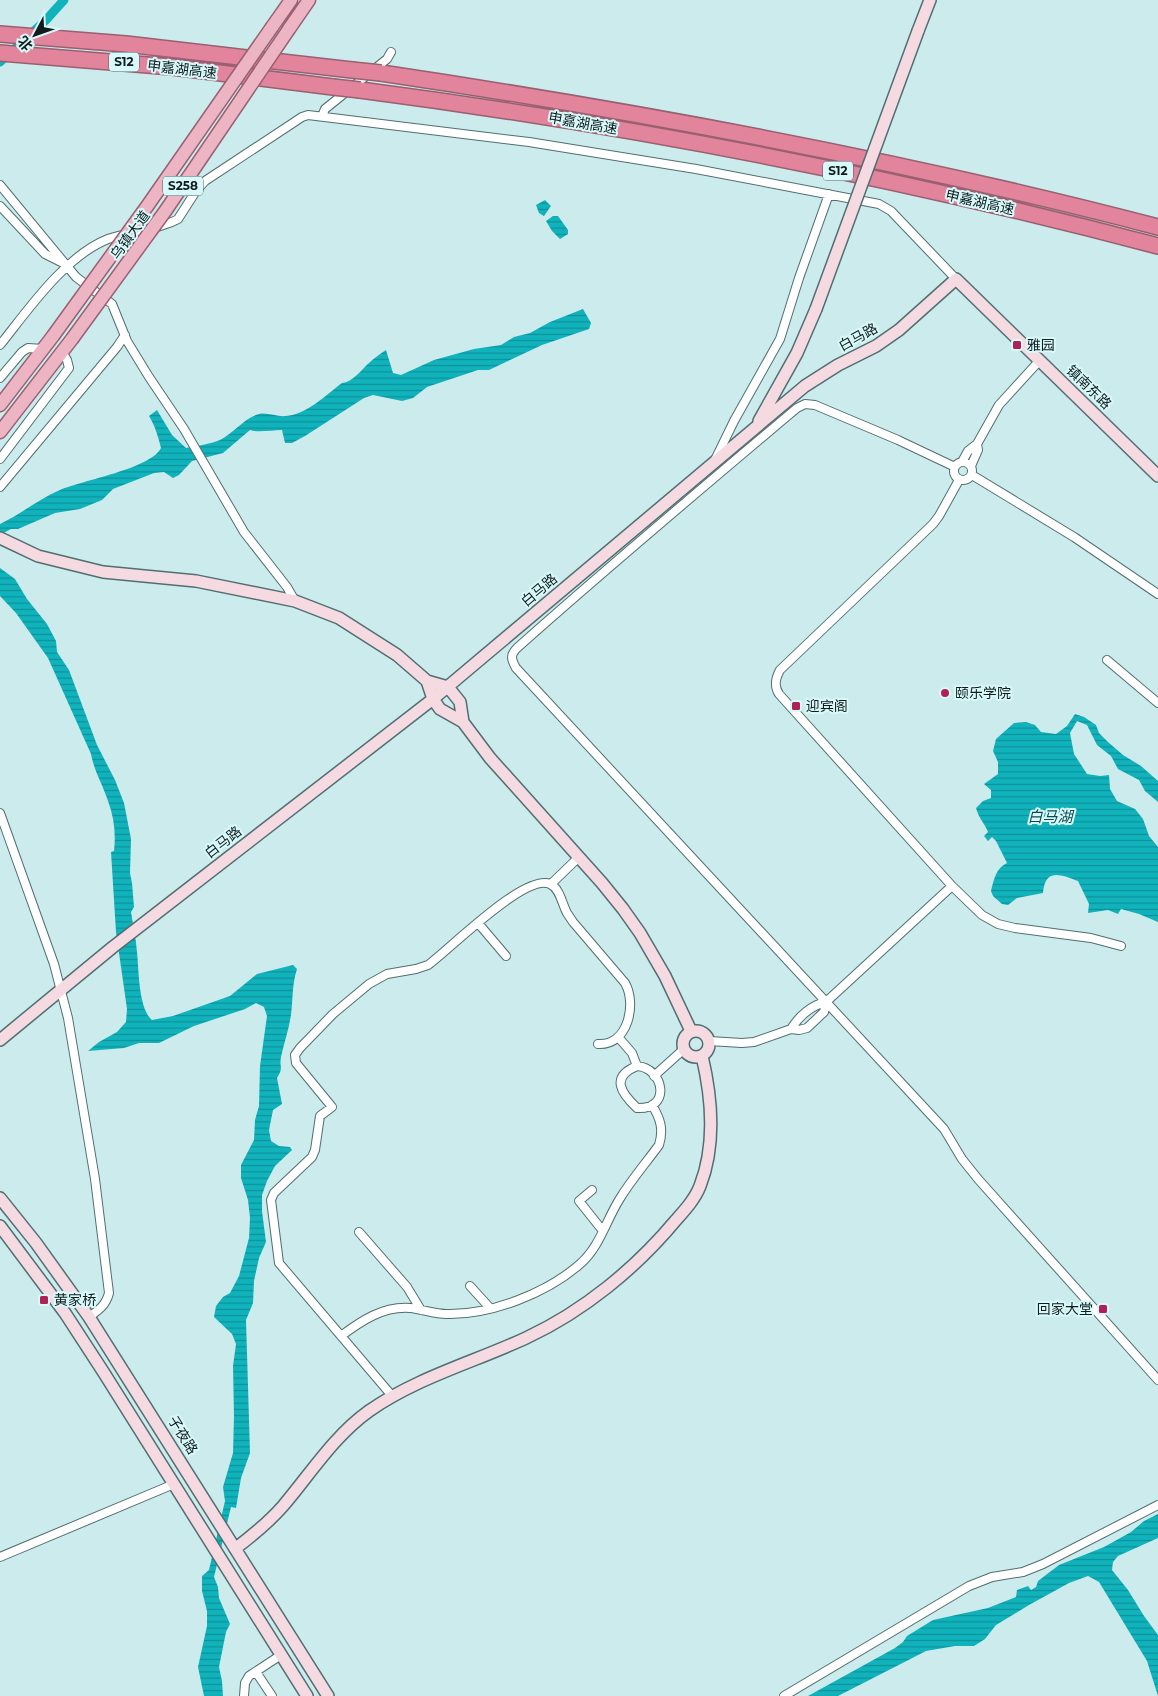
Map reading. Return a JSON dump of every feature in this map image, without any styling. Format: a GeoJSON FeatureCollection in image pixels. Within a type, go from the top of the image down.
{"type":"FeatureCollection","features":[{"type":"Feature","properties":{"kind":"highway","name":"申嘉湖高速"},"geometry":{"type":"LineString","coordinates":[[0,34],[174,49],[381,73],[510,92],[833,150],[1006,189],[1158,227]]}},
{"type":"Feature","properties":{"kind":"highway","name":"申嘉湖高速"},"geometry":{"type":"LineString","coordinates":[[0,53],[172,67],[514,111],[660,136],[876,178],[1158,246]]}},
{"type":"Feature","properties":{"kind":"main road","name":"乌镇大道"},"geometry":{"type":"LineString","coordinates":[[0,405],[53,336],[148,205],[291,0]]}},
{"type":"Feature","properties":{"kind":"main road","name":"乌镇大道"},"geometry":{"type":"LineString","coordinates":[[0,432],[72,339],[166,210],[309,0]]}},
{"type":"Feature","properties":{"kind":"street"},"geometry":{"type":"LineString","coordinates":[[754,429],[797,353],[816,309],[930,0]]}},
{"type":"Feature","properties":{"kind":"street"},"geometry":{"type":"LineString","coordinates":[[322,116],[325,110],[387,58],[391,52]]}},
{"type":"Feature","properties":{"kind":"street"},"geometry":{"type":"LineString","coordinates":[[0,345],[38,297],[67,266],[108,240],[178,219],[196,191],[210,177],[302,117],[308,115],[529,142],[696,169],[879,204],[886,207],[956,279]]}},
{"type":"Feature","properties":{"kind":"street"},"geometry":{"type":"LineString","coordinates":[[0,185],[76,277],[112,304],[125,334],[149,377],[184,429],[244,532],[287,587],[295,601]]}},
{"type":"Feature","properties":{"kind":"street"},"geometry":{"type":"LineString","coordinates":[[713,463],[780,339],[799,278],[829,194]]}},
{"type":"Feature","properties":{"kind":"street"},"geometry":{"type":"LineString","coordinates":[[0,206],[45,254],[67,266]]}},
{"type":"Feature","properties":{"kind":"street","name":"镇南东路"},"geometry":{"type":"LineString","coordinates":[[956,279],[1158,476]]}},
{"type":"Feature","properties":{"kind":"street","name":"白马路"},"geometry":{"type":"LineString","coordinates":[[0,1040],[113,947],[448,687],[805,386],[838,365],[876,346],[899,330],[956,279]]}},
{"type":"Feature","properties":{"kind":"street"},"geometry":{"type":"LineString","coordinates":[[0,487],[112,353],[125,334]]}},
{"type":"Feature","properties":{"kind":"street"},"geometry":{"type":"LineString","coordinates":[[0,378],[22,352],[28,348],[43,349]]}},
{"type":"Feature","properties":{"kind":"street"},"geometry":{"type":"LineString","coordinates":[[0,459],[69,368],[62,352]]}},
{"type":"Feature","properties":{"kind":"street"},"geometry":{"type":"LineString","coordinates":[[959,480],[954,473],[955,467],[962,462],[968,451],[977,444],[999,405],[1040,360]]}},
{"type":"Feature","properties":{"kind":"street"},"geometry":{"type":"LineString","coordinates":[[955,467],[898,440],[815,405],[805,404],[797,408],[692,495],[552,617],[512,654],[512,660],[516,668],[944,1129],[962,1159],[978,1179],[1158,1380]]}},
{"type":"Feature","properties":{"kind":"street"},"geometry":{"type":"LineString","coordinates":[[972,475],[971,466],[978,450],[977,444]]}},
{"type":"Feature","properties":{"kind":"street"},"geometry":{"type":"LineString","coordinates":[[962,462],[971,466]]}},
{"type":"Feature","properties":{"kind":"street"},"geometry":{"type":"LineString","coordinates":[[959,480],[968,479],[972,475]]}},
{"type":"Feature","properties":{"kind":"street"},"geometry":{"type":"LineString","coordinates":[[972,475],[1081,541],[1158,594]]}},
{"type":"Feature","properties":{"kind":"street"},"geometry":{"type":"LineString","coordinates":[[959,480],[939,516],[932,524],[780,670],[775,682],[779,694],[952,886],[982,916],[998,924],[1029,931],[1091,938],[1121,946]]}},
{"type":"Feature","properties":{"kind":"street"},"geometry":{"type":"LineString","coordinates":[[2,539],[38,556],[103,572],[196,581],[295,601],[339,618],[397,655],[427,681],[448,687],[460,702],[463,722]]}},
{"type":"Feature","properties":{"kind":"street"},"geometry":{"type":"LineString","coordinates":[[1107,660],[1158,703]]}},
{"type":"Feature","properties":{"kind":"street"},"geometry":{"type":"LineString","coordinates":[[427,681],[433,699],[440,709],[463,722],[490,758],[602,883],[640,933],[665,976],[691,1031]]}},
{"type":"Feature","properties":{"kind":"street"},"geometry":{"type":"LineString","coordinates":[[0,813],[54,964],[68,1018],[85,1116],[110,1293],[104,1305],[89,1317]]}},
{"type":"Feature","properties":{"kind":"street"},"geometry":{"type":"LineString","coordinates":[[551,884],[579,857]]}},
{"type":"Feature","properties":{"kind":"street"},"geometry":{"type":"LineString","coordinates":[[393,1397],[279,1263],[271,1200],[274,1193],[312,1158],[320,1116],[332,1106],[300,1070],[296,1063],[295,1055],[333,1014],[369,984],[387,974],[428,965],[506,900],[533,885],[544,883],[551,884],[556,889],[566,913],[625,983],[630,992],[628,1019],[618,1037],[606,1044],[598,1044]]}},
{"type":"Feature","properties":{"kind":"street"},"geometry":{"type":"LineString","coordinates":[[792,1029],[796,1021],[816,1004],[826,1002],[952,886]]}},
{"type":"Feature","properties":{"kind":"street"},"geometry":{"type":"LineString","coordinates":[[478,923],[506,956]]}},
{"type":"Feature","properties":{"kind":"street"},"geometry":{"type":"LineString","coordinates":[[709,1041],[754,1042],[792,1029],[807,1028],[824,1012],[826,1002]]}},
{"type":"Feature","properties":{"kind":"street"},"geometry":{"type":"LineString","coordinates":[[806,1013],[814,1022]]}},
{"type":"Feature","properties":{"kind":"street"},"geometry":{"type":"LineString","coordinates":[[654,1076],[684,1049],[685,1036],[691,1031],[696,1030],[704,1033],[709,1041],[708,1050],[702,1056],[693,1057],[684,1049]]}},
{"type":"Feature","properties":{"kind":"street"},"geometry":{"type":"LineString","coordinates":[[618,1037],[632,1052],[637,1066]]}},
{"type":"Feature","properties":{"kind":"street"},"geometry":{"type":"LineString","coordinates":[[236,1548],[273,1517],[344,1432],[369,1412],[393,1397],[528,1337],[564,1317],[615,1281],[664,1234],[689,1204],[700,1187],[707,1162],[711,1141],[710,1107],[707,1077],[702,1056]]}},
{"type":"Feature","properties":{"kind":"street"},"geometry":{"type":"LineString","coordinates":[[637,1066],[643,1067],[654,1076],[660,1084],[661,1091],[658,1099],[652,1105],[645,1108],[637,1108],[621,1090],[622,1077],[629,1070],[637,1066]]}},
{"type":"Feature","properties":{"kind":"street"},"geometry":{"type":"LineString","coordinates":[[341,1336],[358,1323],[378,1313],[390,1310],[409,1308],[447,1314],[467,1313],[490,1308],[533,1294],[569,1273],[591,1252],[626,1188],[659,1145],[662,1136],[662,1125],[652,1105]]}},
{"type":"Feature","properties":{"kind":"street"},"geometry":{"type":"LineString","coordinates":[[592,1190],[580,1202],[604,1231]]}},
{"type":"Feature","properties":{"kind":"street","name":"子夜路"},"geometry":{"type":"LineString","coordinates":[[0,1198],[36,1243],[89,1317],[176,1452],[328,1696]]}},
{"type":"Feature","properties":{"kind":"street"},"geometry":{"type":"LineString","coordinates":[[0,1226],[73,1325],[307,1696]]}},
{"type":"Feature","properties":{"kind":"street"},"geometry":{"type":"LineString","coordinates":[[359,1232],[407,1287],[421,1310]]}},
{"type":"Feature","properties":{"kind":"street"},"geometry":{"type":"LineString","coordinates":[[470,1286],[490,1308]]}},
{"type":"Feature","properties":{"kind":"street"},"geometry":{"type":"LineString","coordinates":[[160,1462],[176,1452]]}},
{"type":"Feature","properties":{"kind":"street"},"geometry":{"type":"LineString","coordinates":[[0,1557],[174,1484]]}},
{"type":"Feature","properties":{"kind":"street"},"geometry":{"type":"LineString","coordinates":[[784,1696],[969,1586],[992,1576],[1023,1572],[1043,1564],[1158,1505]]}},
{"type":"Feature","properties":{"kind":"street"},"geometry":{"type":"LineString","coordinates":[[244,1696],[245,1683],[249,1676],[281,1654]]}},
{"type":"Feature","properties":{"kind":"street"},"geometry":{"type":"LineString","coordinates":[[256,1672],[272,1696]]}},
{"type":"Feature","properties":{"kind":"water"},"geometry":{"type":"Polygon","coordinates":[[[545,200],[551,206],[544,216],[539,213],[536,205],[545,200]]]}},
{"type":"Feature","properties":{"kind":"water"},"geometry":{"type":"Polygon","coordinates":[[[553,216],[558,216],[568,230],[568,234],[560,239],[546,221],[553,216]]]}},
{"type":"Feature","properties":{"kind":"water"},"geometry":{"type":"Polygon","coordinates":[[[583,309],[591,323],[589,329],[542,345],[489,370],[478,370],[427,387],[413,398],[402,401],[373,395],[364,398],[292,443],[285,443],[282,430],[250,430],[223,453],[192,461],[179,475],[173,478],[164,472],[154,473],[113,489],[102,500],[80,509],[55,513],[0,535],[0,524],[52,494],[70,486],[130,468],[154,455],[161,448],[149,416],[157,410],[172,435],[186,448],[208,444],[220,440],[259,414],[286,416],[301,412],[342,383],[353,378],[373,359],[386,350],[393,373],[401,375],[434,360],[474,349],[501,345],[514,337],[530,333],[550,322],[583,309]]]}},
{"type":"Feature","properties":{"kind":"water"},"geometry":{"type":"Polygon","coordinates":[[[0,568],[15,579],[27,599],[47,624],[56,641],[57,652],[69,670],[97,745],[115,780],[124,803],[131,839],[130,873],[134,907],[131,912],[137,947],[140,988],[147,1014],[152,1020],[173,1016],[230,996],[257,974],[293,965],[297,969],[293,986],[290,1020],[281,1057],[281,1069],[277,1078],[282,1104],[273,1110],[269,1130],[271,1141],[279,1146],[290,1147],[292,1150],[275,1166],[262,1195],[266,1242],[259,1258],[254,1281],[253,1303],[246,1320],[250,1453],[241,1478],[236,1508],[231,1507],[214,1577],[218,1587],[219,1598],[230,1624],[226,1632],[219,1667],[223,1696],[204,1696],[198,1667],[207,1626],[202,1576],[209,1570],[225,1501],[223,1487],[233,1453],[233,1366],[236,1344],[232,1334],[214,1317],[216,1306],[223,1297],[230,1293],[239,1276],[249,1238],[250,1218],[248,1200],[241,1178],[241,1165],[254,1140],[255,1120],[259,1106],[260,1066],[267,1016],[264,1007],[256,1003],[245,1009],[194,1026],[159,1043],[139,1043],[124,1048],[88,1051],[117,1032],[126,1022],[127,1009],[116,932],[111,852],[114,851],[115,845],[113,819],[91,754],[48,658],[16,613],[0,596],[0,568]]]}},
{"type":"Feature","properties":{"kind":"water","name":"白马湖"},"geometry":{"type":"Polygon","coordinates":[[[1075,714],[1084,717],[1096,725],[1099,733],[1108,742],[1158,781],[1158,802],[1145,791],[1139,780],[1118,769],[1111,756],[1097,745],[1087,725],[1077,721],[1070,733],[1074,754],[1087,774],[1109,775],[1110,789],[1117,801],[1135,809],[1143,819],[1149,836],[1158,847],[1158,922],[1121,909],[1118,914],[1108,910],[1088,913],[1089,904],[1078,881],[1060,875],[1050,876],[1044,885],[1043,893],[1017,898],[1008,905],[1002,904],[993,896],[991,891],[998,871],[1007,863],[996,841],[992,837],[988,841],[984,836],[988,832],[976,808],[983,801],[991,798],[991,790],[984,784],[998,774],[998,762],[993,751],[996,739],[1014,723],[1026,722],[1035,725],[1041,732],[1056,734],[1067,726],[1075,714]]]}},
{"type":"Feature","properties":{"kind":"water"},"geometry":{"type":"Polygon","coordinates":[[[1158,1514],[1158,1538],[1118,1556],[1113,1562],[1112,1570],[1128,1590],[1158,1635],[1158,1696],[1147,1661],[1099,1582],[1088,1576],[1069,1583],[996,1625],[985,1639],[974,1646],[955,1646],[926,1651],[838,1696],[808,1696],[895,1648],[907,1636],[933,1620],[988,1608],[1016,1597],[1017,1590],[1028,1586],[1031,1590],[1036,1587],[1038,1581],[1059,1565],[1104,1547],[1158,1514]]]}},
{"type":"Feature","properties":{"kind":"waterway"},"geometry":{"type":"LineString","coordinates":[[0,62],[46,20],[64,0]]}},
{"type":"Feature","properties":{"kind":"place","name":"雅园"},"geometry":{"type":"Point","coordinates":[1017,345]}},
{"type":"Feature","properties":{"kind":"place","name":"颐乐学院"},"geometry":{"type":"Point","coordinates":[945,693]}},
{"type":"Feature","properties":{"kind":"place","name":"迎宾阁"},"geometry":{"type":"Point","coordinates":[796,706]}},
{"type":"Feature","properties":{"kind":"place","name":"黄家桥"},"geometry":{"type":"Point","coordinates":[44,1300]}},
{"type":"Feature","properties":{"kind":"place","name":"回家大堂"},"geometry":{"type":"Point","coordinates":[1103,1309]}}]}
